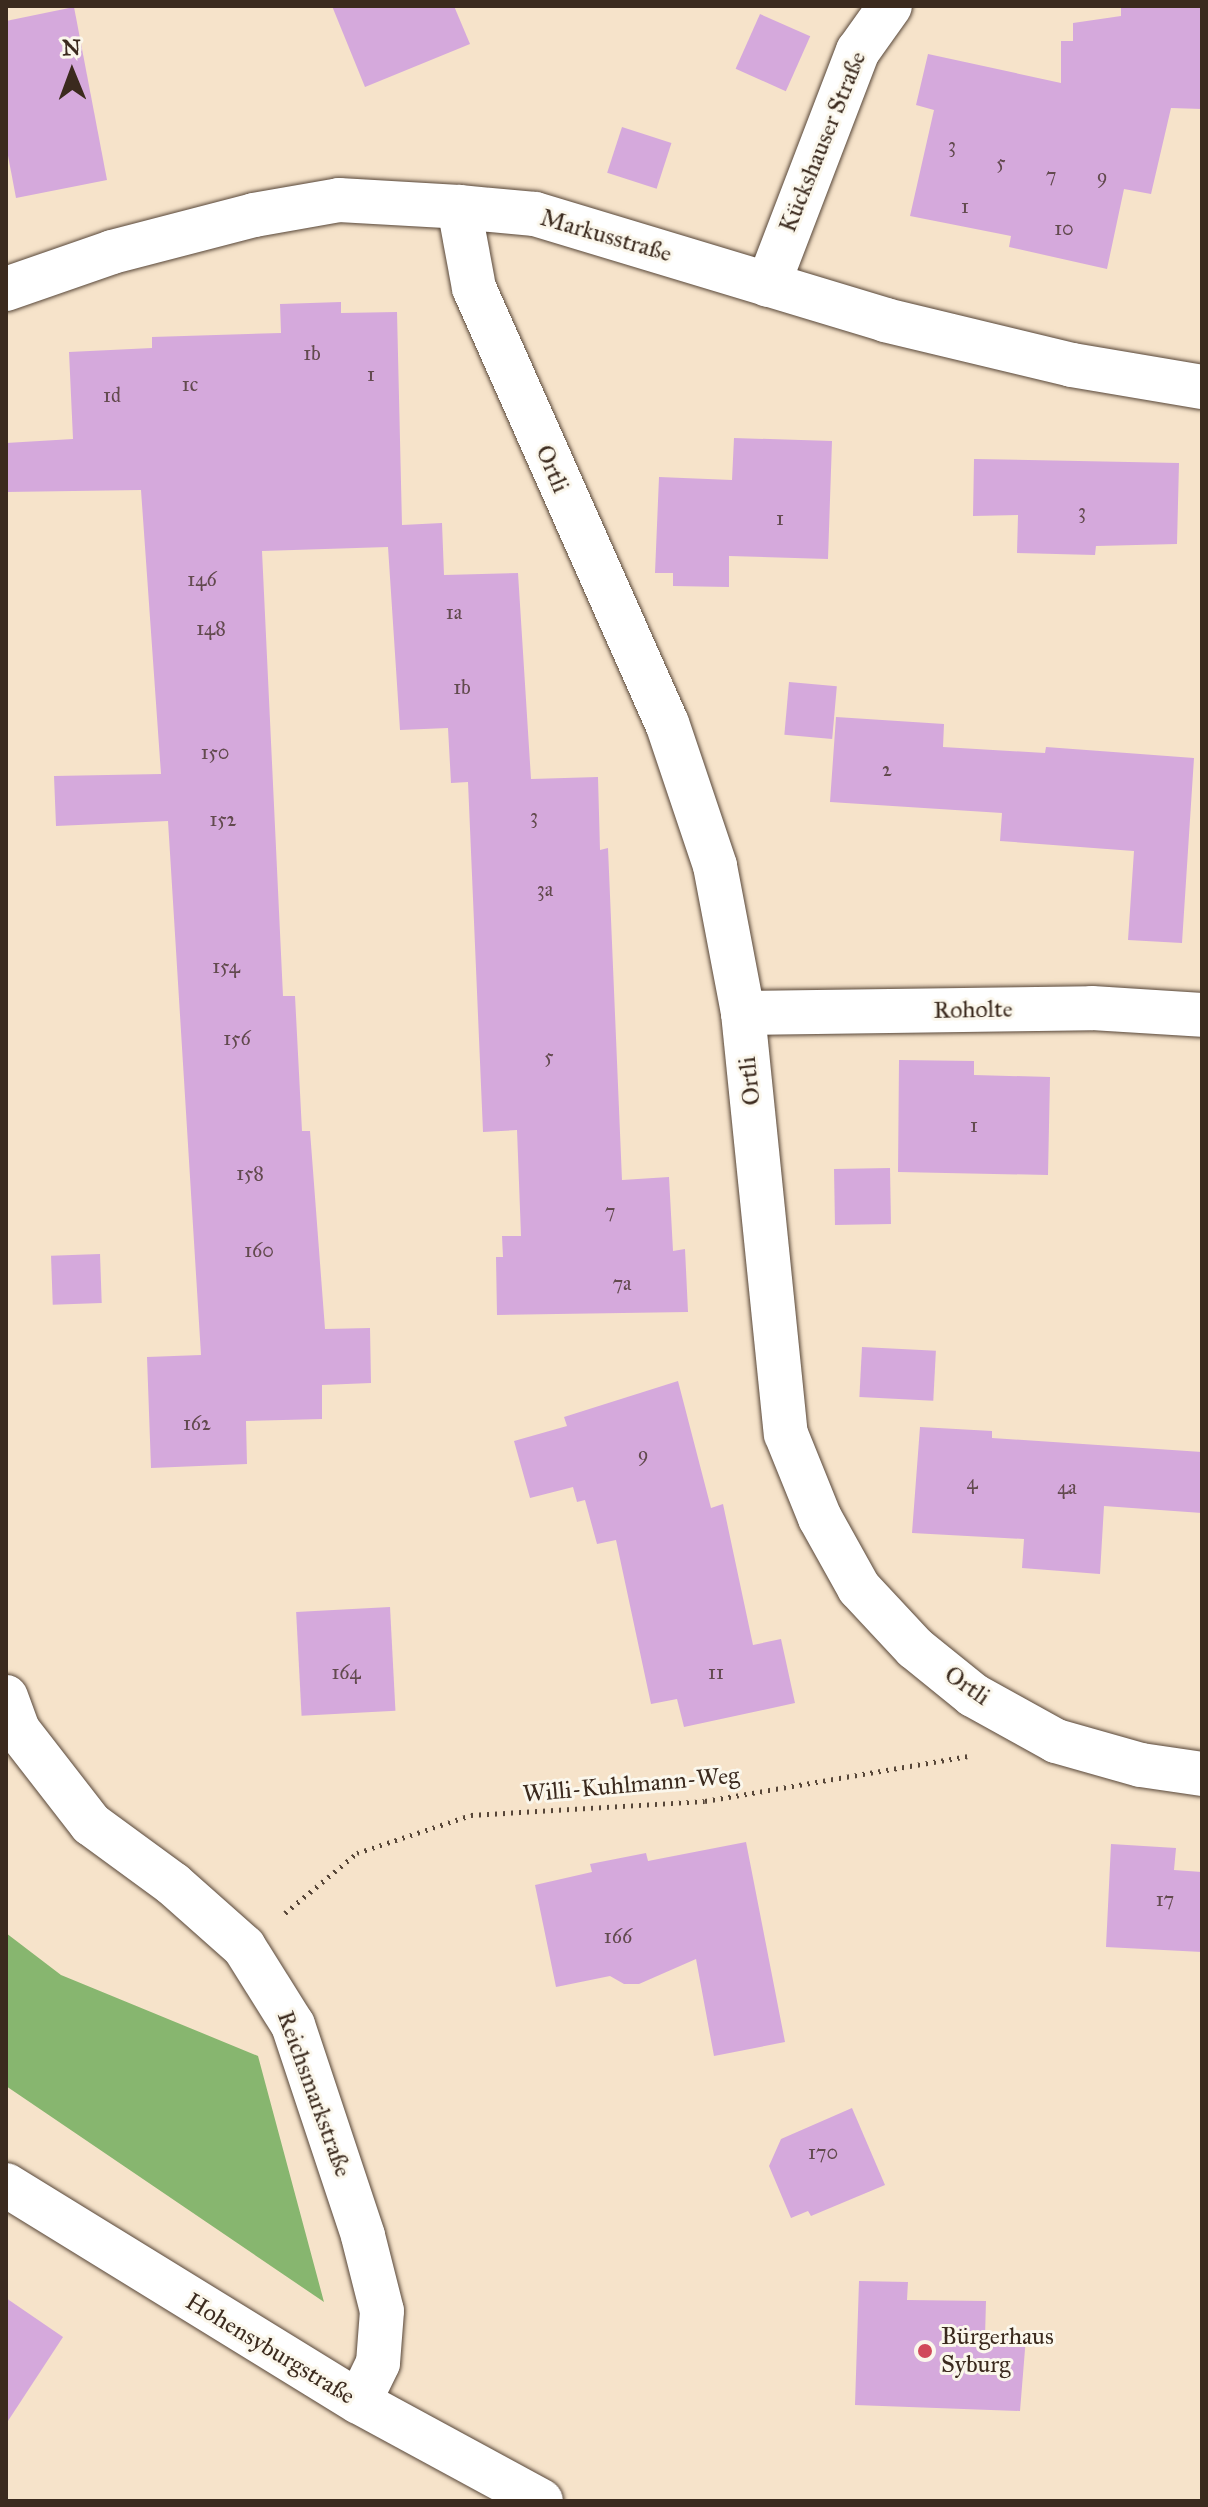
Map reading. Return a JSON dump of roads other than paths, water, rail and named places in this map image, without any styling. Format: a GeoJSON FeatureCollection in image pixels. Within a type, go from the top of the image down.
{"type":"FeatureCollection","features":[{"type":"Feature","properties":{"kind":"street","name":"Kückshauser Straße"},"geometry":{"type":"LineString","coordinates":[[768,285],[858,51],[890,6]]}},
{"type":"Feature","properties":{"kind":"street","name":"Markusstraße"},"geometry":{"type":"LineString","coordinates":[[6,289],[112,252],[254,215],[339,200],[459,207],[535,214],[885,320],[1072,365],[1202,387]]}},
{"type":"Feature","properties":{"kind":"street","name":"Ortli"},"geometry":{"type":"LineString","coordinates":[[459,207],[474,288],[667,723],[715,866],[743,1013],[786,1434],[820,1518],[859,1588],[915,1648],[973,1695],[1056,1741],[1141,1765],[1202,1774]]}},
{"type":"Feature","properties":{"kind":"street","name":"Roholte"},"geometry":{"type":"LineString","coordinates":[[743,1013],[1092,1008],[1202,1015]]}},
{"type":"Feature","properties":{"kind":"street","name":"Reichsmarkstraße"},"geometry":{"type":"LineString","coordinates":[[6,1697],[18,1730],[91,1824],[173,1884],[244,1947],[293,2025],[382,2311],[378,2363],[359,2402]]}},
{"type":"Feature","properties":{"kind":"street","name":"Hohensyburgstraße"},"geometry":{"type":"LineString","coordinates":[[6,2185],[359,2402],[541,2501]]}},
{"type":"Feature","properties":{"kind":"place","name":"Bürgerhaus Syburg"},"geometry":{"type":"Point","coordinates":[925,2351]}}]}
